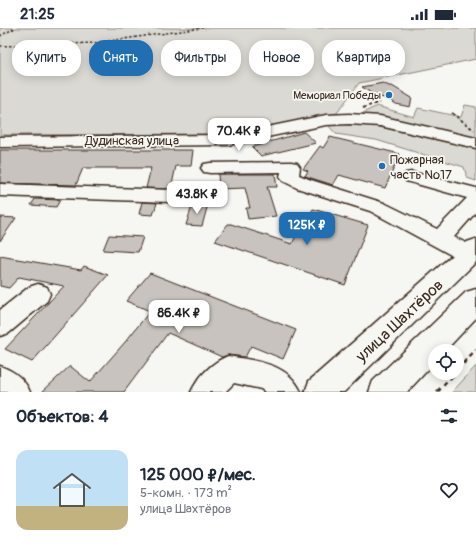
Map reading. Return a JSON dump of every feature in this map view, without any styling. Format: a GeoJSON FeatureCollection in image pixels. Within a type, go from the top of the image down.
{"type":"FeatureCollection","features":[{"type":"Feature","properties":{"kind":"main road","name":"улица Шахтёров"},"geometry":{"type":"LineString","coordinates":[[321,392],[473,252]]}},
{"type":"Feature","properties":{"kind":"main road"},"geometry":{"type":"LineString","coordinates":[[386,392],[476,300]]}},
{"type":"Feature","properties":{"kind":"street","name":"Дудинская улица"},"geometry":{"type":"LineString","coordinates":[[0,142],[228,140],[326,120],[349,119],[380,121],[476,143]]}},
{"type":"Feature","properties":{"kind":"street"},"geometry":{"type":"LineString","coordinates":[[210,168],[291,167],[289,177],[377,208],[440,239],[473,252]]}},
{"type":"Feature","properties":{"kind":"street"},"geometry":{"type":"LineString","coordinates":[[412,177],[476,194]]}},
{"type":"Feature","properties":{"kind":"street"},"geometry":{"type":"LineString","coordinates":[[0,190],[171,196]]}},
{"type":"Feature","properties":{"kind":"street"},"geometry":{"type":"LineString","coordinates":[[440,239],[476,200]]}},
{"type":"Feature","properties":{"kind":"street"},"geometry":{"type":"LineString","coordinates":[[0,325],[38,294]]}},
{"type":"Feature","properties":{"kind":"street"},"geometry":{"type":"LineString","coordinates":[[206,392],[228,370],[269,377],[286,392]]}},
{"type":"Feature","properties":{"kind":"street"},"geometry":{"type":"LineString","coordinates":[[0,379],[16,392]]}},
{"type":"Feature","properties":{"kind":"path"},"geometry":{"type":"LineString","coordinates":[[0,36],[16,28]]}},
{"type":"Feature","properties":{"kind":"path"},"geometry":{"type":"LineString","coordinates":[[0,46],[94,43],[203,28]]}},
{"type":"Feature","properties":{"kind":"path"},"geometry":{"type":"LineString","coordinates":[[452,113],[476,131]]}},
{"type":"Feature","properties":{"kind":"path"},"geometry":{"type":"LineString","coordinates":[[464,363],[476,350]]}},
{"type":"Feature","properties":{"kind":"path"},"geometry":{"type":"LineString","coordinates":[[437,392],[448,380]]}},
{"type":"Feature","properties":{"kind":"shaded area"},"geometry":{"type":"Polygon","coordinates":[[[0,28],[476,28],[476,59],[405,74],[405,40],[322,40],[322,76],[393,76],[359,83],[337,113],[229,134],[0,135],[0,28]]]}},
{"type":"Feature","properties":{"kind":"shaded area"},"geometry":{"type":"Polygon","coordinates":[[[465,105],[476,107],[476,140],[366,116],[363,113],[377,106],[414,117],[418,108],[461,117],[465,105]]]}},
{"type":"Feature","properties":{"kind":"shaded area"},"geometry":{"type":"Polygon","coordinates":[[[357,124],[376,126],[476,149],[476,181],[467,178],[464,167],[376,140],[336,134],[328,125],[357,124]]]}},
{"type":"Feature","properties":{"kind":"shaded area"},"geometry":{"type":"Polygon","coordinates":[[[476,366],[476,392],[452,392],[464,380],[476,366]]]}},
{"type":"Feature","properties":{"kind":"building","name":"Мемориал Победы"},"geometry":{"type":"Polygon","coordinates":[[[383,83],[392,86],[412,98],[410,107],[396,104],[387,98],[377,97],[362,87],[383,83]]]}},
{"type":"Feature","properties":{"kind":"building"},"geometry":{"type":"Polygon","coordinates":[[[304,132],[316,143],[261,156],[252,147],[304,132]]]}},
{"type":"Feature","properties":{"kind":"building"},"geometry":{"type":"Polygon","coordinates":[[[330,137],[400,154],[385,188],[339,175],[333,185],[305,176],[308,171],[303,169],[320,146],[323,148],[330,137]]]}},
{"type":"Feature","properties":{"kind":"building"},"geometry":{"type":"Polygon","coordinates":[[[0,150],[193,150],[191,166],[176,166],[171,189],[146,188],[151,168],[83,168],[76,185],[0,183],[0,150]]]}},
{"type":"Feature","properties":{"kind":"building"},"geometry":{"type":"Polygon","coordinates":[[[218,174],[275,174],[277,187],[267,187],[276,216],[248,219],[246,208],[250,208],[245,188],[219,189],[218,174]]]}},
{"type":"Feature","properties":{"kind":"building"},"geometry":{"type":"Polygon","coordinates":[[[35,199],[60,200],[56,207],[31,205],[35,199]]]}},
{"type":"Feature","properties":{"kind":"building"},"geometry":{"type":"Polygon","coordinates":[[[142,202],[157,203],[153,215],[139,214],[142,202]]]}},
{"type":"Feature","properties":{"kind":"building"},"geometry":{"type":"Polygon","coordinates":[[[193,203],[208,204],[202,226],[186,225],[193,203]]]}},
{"type":"Feature","properties":{"kind":"building"},"geometry":{"type":"Polygon","coordinates":[[[313,209],[368,225],[345,285],[215,241],[228,224],[231,224],[292,244],[299,230],[301,231],[313,209]]]}},
{"type":"Feature","properties":{"kind":"building"},"geometry":{"type":"Polygon","coordinates":[[[0,217],[16,218],[0,241],[0,217]]]}},
{"type":"Feature","properties":{"kind":"building"},"geometry":{"type":"Polygon","coordinates":[[[109,235],[143,237],[138,252],[103,250],[109,235]]]}},
{"type":"Feature","properties":{"kind":"building"},"geometry":{"type":"Polygon","coordinates":[[[0,256],[81,270],[84,266],[108,275],[32,362],[5,349],[64,286],[19,277],[9,288],[0,286],[0,256]]]}},
{"type":"Feature","properties":{"kind":"building"},"geometry":{"type":"Polygon","coordinates":[[[150,273],[296,330],[283,359],[251,346],[245,357],[228,355],[222,357],[168,333],[124,392],[42,392],[70,366],[90,382],[150,311],[126,301],[150,273]]]}},
{"type":"Feature","properties":{"kind":"place","name":"Мемориал Победы"},"geometry":{"type":"Point","coordinates":[389,95]}},
{"type":"Feature","properties":{"kind":"place","name":"Пожарная часть №17"},"geometry":{"type":"Point","coordinates":[382,166]}}]}
